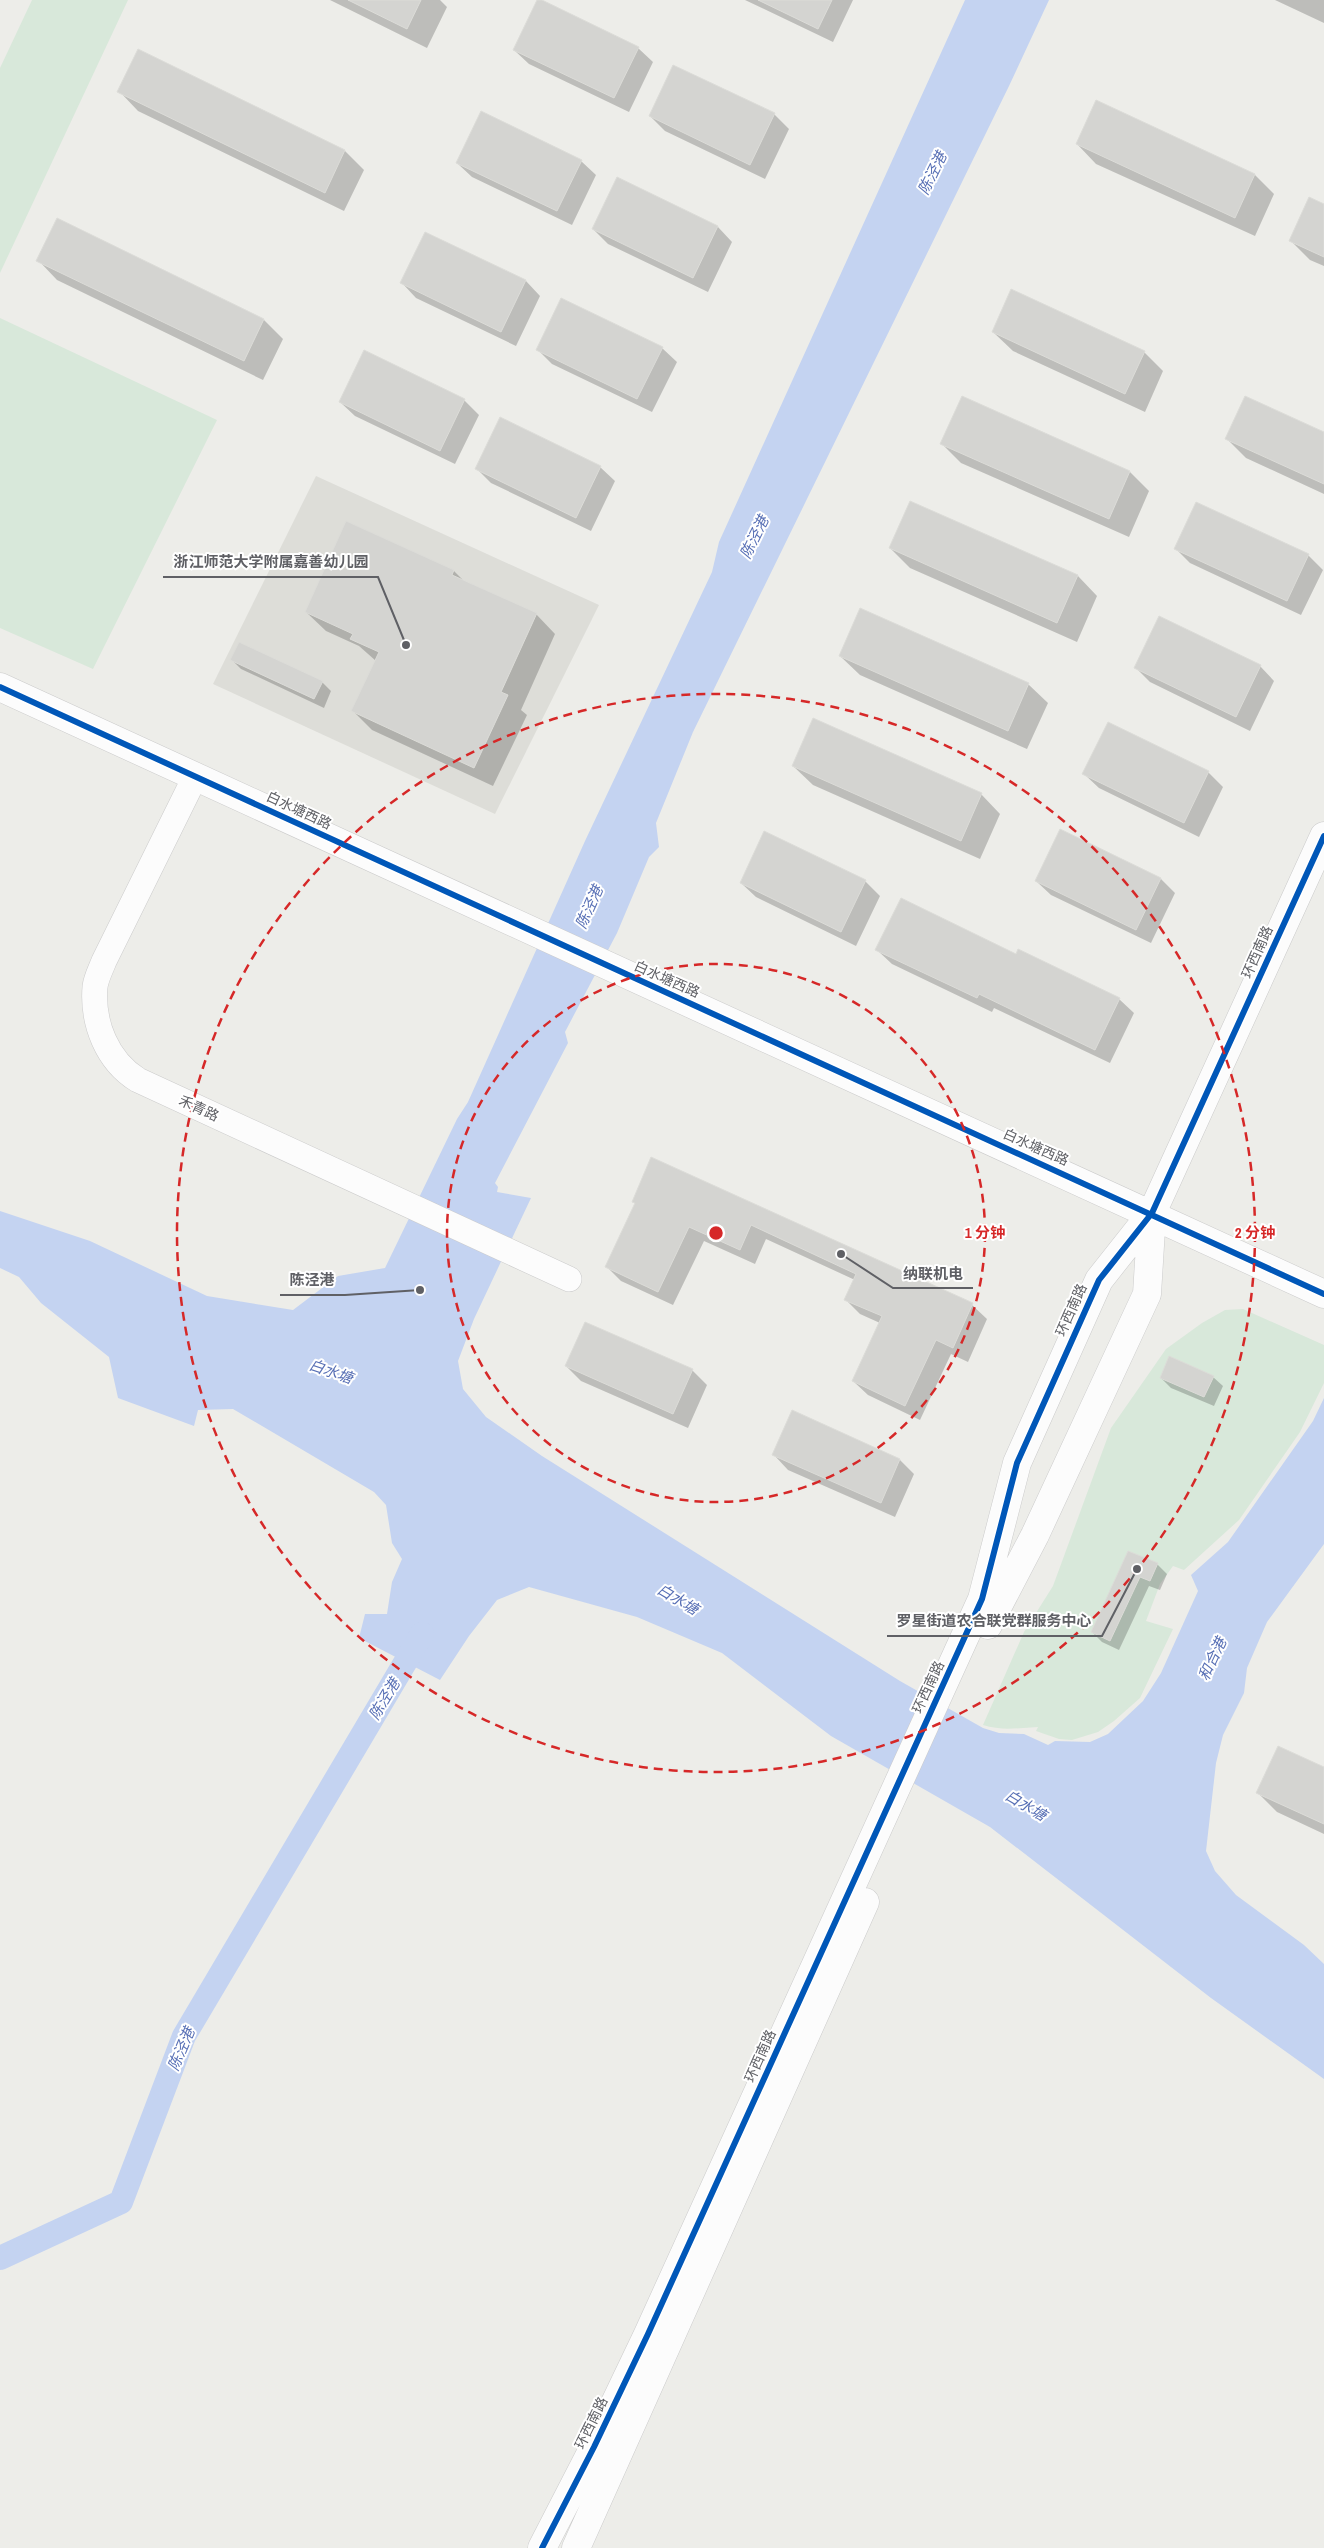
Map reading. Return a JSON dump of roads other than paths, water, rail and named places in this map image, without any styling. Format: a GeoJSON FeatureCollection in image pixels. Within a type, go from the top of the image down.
{"type":"FeatureCollection","features":[{"type":"Feature","properties":{"kind":"street","name":"白水塘西路"},"geometry":{"type":"LineString","coordinates":[[0,687],[480,908],[1152,1213],[1324,1294]]}},
{"type":"Feature","properties":{"kind":"street","name":"禾青路"},"geometry":{"type":"LineString","coordinates":[[195,777],[104,961],[96,985],[95,1011],[101,1034],[112,1055],[125,1072],[138,1080],[570,1278]]}},
{"type":"Feature","properties":{"kind":"street","name":"环西南路"},"geometry":{"type":"LineString","coordinates":[[989,1603],[1017,1463],[1099,1280],[1152,1213],[1324,836]]}},
{"type":"Feature","properties":{"kind":"street","name":"环西南路"},"geometry":{"type":"LineString","coordinates":[[576,2548],[875,1856],[989,1603],[1035,1535],[1147,1294],[1152,1213]]}},
{"type":"Feature","properties":{"kind":"street","name":"环西南路"},"geometry":{"type":"LineString","coordinates":[[542,2548],[594,2447],[875,1856]]}},
{"type":"Feature","properties":{"kind":"water"},"geometry":{"type":"Polygon","coordinates":[[[965,0],[1049,0],[1009,86],[693,732],[656,823],[659,847],[649,857],[617,933],[565,1032],[568,1043],[495,1183],[498,1187],[497,1192],[531,1198],[474,1319],[458,1361],[463,1389],[486,1417],[542,1456],[900,1681],[983,1728],[999,1733],[1024,1734],[1048,1745],[1055,1741],[1090,1742],[1108,1734],[1143,1701],[1161,1673],[1198,1591],[1191,1575],[1228,1542],[1313,1421],[1324,1398],[1324,1544],[1267,1622],[1247,1668],[1244,1693],[1223,1735],[1216,1763],[1206,1851],[1215,1871],[1236,1895],[1304,1945],[1324,1964],[1324,2079],[1211,1998],[990,1827],[831,1736],[722,1653],[637,1617],[529,1587],[497,1600],[469,1636],[440,1680],[359,1638],[365,1614],[387,1614],[392,1582],[402,1559],[392,1543],[386,1505],[374,1492],[233,1409],[198,1410],[194,1426],[118,1398],[109,1357],[41,1303],[19,1277],[0,1268],[0,1211],[90,1241],[207,1296],[293,1310],[338,1276],[385,1268],[457,1119],[468,1102],[585,841],[712,572],[719,542],[965,0]]]}},
{"type":"Feature","properties":{"kind":"waterway","name":"陈泾港"},"geometry":{"type":"LineString","coordinates":[[0,2258],[121,2202],[184,2036],[422,1634]]}},
{"type":"Feature","properties":{"kind":"place","name":"浙江师范大学附属嘉善幼儿园"},"geometry":{"type":"Point","coordinates":[406,645]}},
{"type":"Feature","properties":{"kind":"place","name":"纳联机电"},"geometry":{"type":"Point","coordinates":[841,1254]}},
{"type":"Feature","properties":{"kind":"place","name":"陈泾港"},"geometry":{"type":"Point","coordinates":[420,1290]}},
{"type":"Feature","properties":{"kind":"place","name":"罗星街道农合联党群服务中心"},"geometry":{"type":"Point","coordinates":[1137,1569]}},
{"type":"Feature","properties":{"kind":"water label","name":"白水塘"},"geometry":{"type":"Point","coordinates":[331,1371]}},
{"type":"Feature","properties":{"kind":"water label","name":"白水塘"},"geometry":{"type":"Point","coordinates":[678,1599]}},
{"type":"Feature","properties":{"kind":"water label","name":"和合港"},"geometry":{"type":"Point","coordinates":[1212,1659]}},
{"type":"Feature","properties":{"kind":"water label","name":"白水塘"},"geometry":{"type":"Point","coordinates":[1026,1805]}}]}
